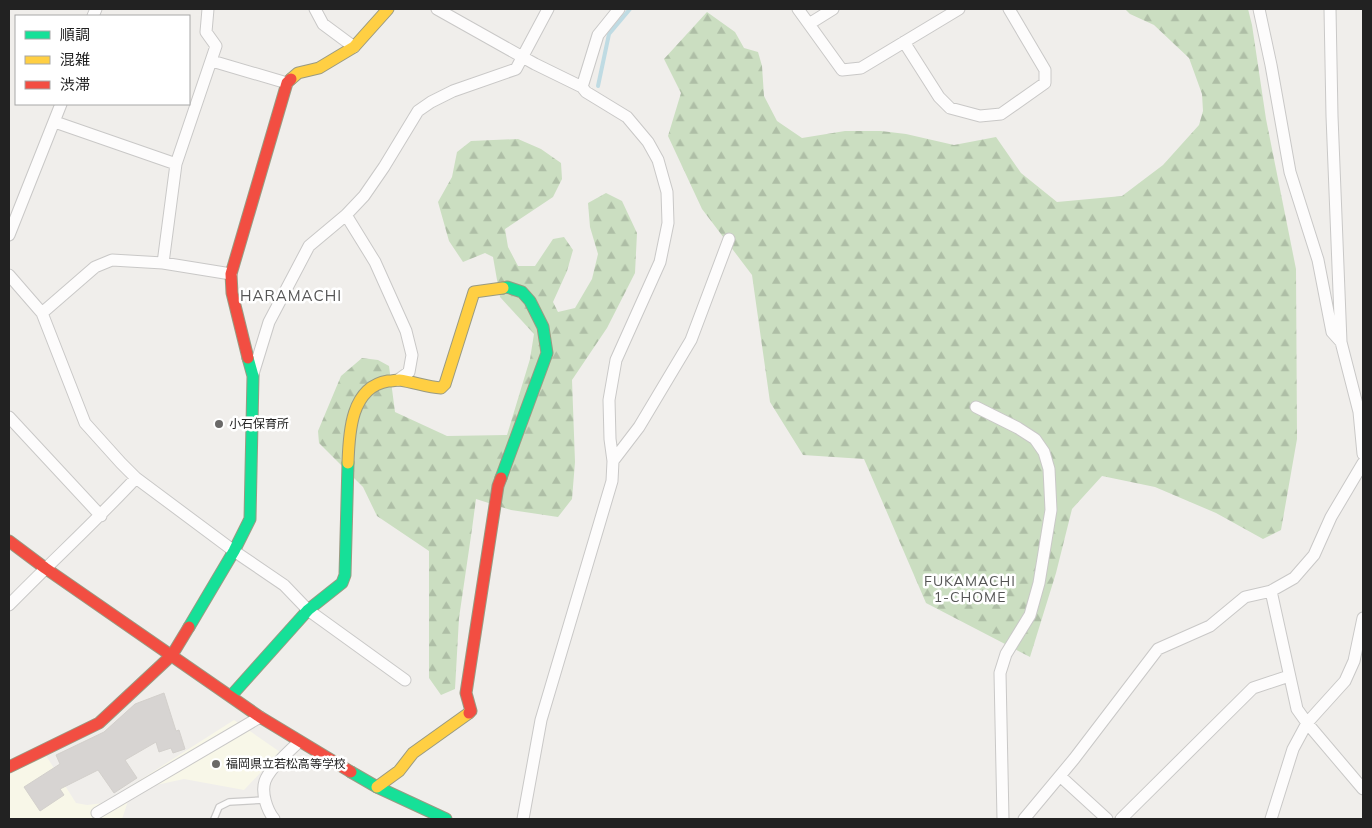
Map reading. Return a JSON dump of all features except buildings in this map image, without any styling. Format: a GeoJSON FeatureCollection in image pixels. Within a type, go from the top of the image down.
{"type":"FeatureCollection","features":[{"type":"Feature","properties":{"kind":"street"},"geometry":{"type":"LineString","coordinates":[[163,264],[176,164],[216,46],[206,32],[208,9]]}},
{"type":"Feature","properties":{"kind":"street"},"geometry":{"type":"LineString","coordinates":[[314,9],[323,24],[354,47]]}},
{"type":"Feature","properties":{"kind":"street"},"geometry":{"type":"LineString","coordinates":[[253,376],[232,293],[231,274],[287,83],[298,73],[319,68],[354,47],[388,9]]}},
{"type":"Feature","properties":{"kind":"street"},"geometry":{"type":"LineString","coordinates":[[437,9],[535,64],[582,87],[586,92],[627,117],[643,136],[658,160],[667,192],[668,223],[660,262],[616,360],[609,400],[610,439],[613,460],[612,480],[541,720],[523,819]]}},
{"type":"Feature","properties":{"kind":"street"},"geometry":{"type":"LineString","coordinates":[[9,767],[99,723],[172,655],[234,551],[250,519],[253,376],[269,322],[309,246],[346,215],[364,196],[418,111],[453,91],[516,69],[521,56],[548,9]]}},
{"type":"Feature","properties":{"kind":"street"},"geometry":{"type":"LineString","coordinates":[[582,87],[598,35],[619,9]]}},
{"type":"Feature","properties":{"kind":"street"},"geometry":{"type":"LineString","coordinates":[[798,9],[842,70],[861,68],[959,9]]}},
{"type":"Feature","properties":{"kind":"street"},"geometry":{"type":"LineString","coordinates":[[809,24],[833,9]]}},
{"type":"Feature","properties":{"kind":"street"},"geometry":{"type":"LineString","coordinates":[[904,42],[939,97],[950,108],[980,116],[1001,114],[1045,83],[1045,70],[1010,9]]}},
{"type":"Feature","properties":{"kind":"street"},"geometry":{"type":"LineString","coordinates":[[1259,9],[1290,172],[1318,260],[1332,332],[1341,342]]}},
{"type":"Feature","properties":{"kind":"street"},"geometry":{"type":"LineString","coordinates":[[1330,9],[1332,116],[1341,342],[1359,412],[1363,454]]}},
{"type":"Feature","properties":{"kind":"street"},"geometry":{"type":"LineString","coordinates":[[212,61],[287,83]]}},
{"type":"Feature","properties":{"kind":"street"},"geometry":{"type":"LineString","coordinates":[[9,234],[62,105]]}},
{"type":"Feature","properties":{"kind":"street"},"geometry":{"type":"LineString","coordinates":[[55,122],[176,164]]}},
{"type":"Feature","properties":{"kind":"street"},"geometry":{"type":"LineString","coordinates":[[346,215],[375,262],[406,331],[412,355],[409,372],[398,380]]}},
{"type":"Feature","properties":{"kind":"street"},"geometry":{"type":"LineString","coordinates":[[613,460],[639,427],[691,340],[729,239]]}},
{"type":"Feature","properties":{"kind":"street"},"geometry":{"type":"LineString","coordinates":[[42,313],[95,267],[112,260],[163,264],[231,274]]}},
{"type":"Feature","properties":{"kind":"street"},"geometry":{"type":"LineString","coordinates":[[9,275],[42,313],[85,423],[136,478],[234,551],[284,585],[308,610],[405,680]]}},
{"type":"Feature","properties":{"kind":"street"},"geometry":{"type":"LineString","coordinates":[[231,696],[308,610],[342,582],[345,575],[349,441],[356,406],[366,391],[378,383],[398,380],[426,387],[441,388],[446,384],[474,292],[507,288],[522,292],[530,302],[543,327],[547,353],[498,486],[466,694],[471,711],[413,753],[399,771],[377,787]]}},
{"type":"Feature","properties":{"kind":"street"},"geometry":{"type":"LineString","coordinates":[[976,407],[1018,428],[1035,439],[1044,452],[1049,470],[1052,510],[1039,583],[1030,615],[1006,654],[1000,673],[1003,819]]}},
{"type":"Feature","properties":{"kind":"street"},"geometry":{"type":"LineString","coordinates":[[9,417],[101,516]]}},
{"type":"Feature","properties":{"kind":"street"},"geometry":{"type":"LineString","coordinates":[[1024,819],[1060,776],[1158,649],[1210,626],[1245,597],[1271,591],[1294,578],[1314,555],[1332,517],[1363,463]]}},
{"type":"Feature","properties":{"kind":"street"},"geometry":{"type":"LineString","coordinates":[[9,605],[45,568],[101,516],[136,478]]}},
{"type":"Feature","properties":{"kind":"street"},"geometry":{"type":"LineString","coordinates":[[9,541],[45,568],[299,742],[377,787],[446,819]]}},
{"type":"Feature","properties":{"kind":"street"},"geometry":{"type":"LineString","coordinates":[[1271,591],[1297,709],[1363,789]]}},
{"type":"Feature","properties":{"kind":"street"},"geometry":{"type":"LineString","coordinates":[[1270,819],[1292,749],[1307,723],[1345,681],[1359,661],[1363,618]]}},
{"type":"Feature","properties":{"kind":"street"},"geometry":{"type":"LineString","coordinates":[[1121,819],[1253,688],[1289,676]]}},
{"type":"Feature","properties":{"kind":"street"},"geometry":{"type":"LineString","coordinates":[[97,813],[260,717]]}},
{"type":"Feature","properties":{"kind":"street"},"geometry":{"type":"LineString","coordinates":[[274,819],[265,800],[265,782],[282,756],[299,742]]}},
{"type":"Feature","properties":{"kind":"street"},"geometry":{"type":"LineString","coordinates":[[1060,776],[1107,819]]}},
{"type":"Feature","properties":{"kind":"lane"},"geometry":{"type":"LineString","coordinates":[[214,819],[219,807],[229,802],[265,800]]}},
{"type":"Feature","properties":{"kind":"shaded area","name":"福岡県立若松高等学校"},"geometry":{"type":"Polygon","coordinates":[[[234,720],[280,752],[244,790],[184,779],[156,785],[128,801],[122,819],[9,819],[9,775],[45,754],[76,803],[87,805],[104,803],[234,720]]]}},
{"type":"Feature","properties":{"kind":"green space"},"geometry":{"type":"Polygon","coordinates":[[[1125,9],[1248,9],[1266,119],[1296,269],[1297,439],[1281,530],[1263,539],[1216,513],[1155,487],[1102,476],[1072,509],[1056,573],[1030,657],[926,603],[864,459],[803,455],[770,402],[752,275],[702,209],[668,136],[681,93],[664,59],[707,12],[735,32],[744,48],[758,52],[762,66],[764,96],[777,121],[802,138],[845,131],[881,131],[906,134],[954,145],[996,137],[1021,173],[1057,202],[1122,196],[1163,165],[1199,125],[1203,111],[1202,94],[1189,58],[1154,25],[1130,14],[1125,9]]]}},
{"type":"Feature","properties":{"kind":"green space"},"geometry":{"type":"Polygon","coordinates":[[[518,139],[541,149],[561,163],[562,179],[553,197],[505,229],[508,247],[518,266],[535,266],[553,239],[564,237],[573,250],[567,271],[553,302],[558,312],[575,308],[592,279],[598,254],[590,227],[588,203],[606,193],[622,201],[637,233],[635,273],[607,328],[572,380],[575,462],[572,499],[558,517],[511,510],[476,499],[459,618],[455,689],[441,695],[429,678],[429,551],[377,516],[363,487],[319,443],[318,431],[341,376],[362,358],[378,360],[389,366],[395,412],[447,436],[507,435],[530,359],[534,334],[500,297],[493,257],[485,253],[463,262],[449,241],[438,202],[452,177],[457,152],[471,141],[518,139]]]}},
{"type":"Feature","properties":{"kind":"waterway"},"geometry":{"type":"LineString","coordinates":[[598,86],[609,34],[630,9]]}},
{"type":"Feature","properties":{"kind":"traffic: fast"},"geometry":{"type":"LineString","coordinates":[[501,478],[547,353],[543,327],[530,301],[522,292],[507,287],[503,288]]}},
{"type":"Feature","properties":{"kind":"traffic: fast"},"geometry":{"type":"LineString","coordinates":[[189,627],[234,551],[250,519],[253,376],[248,358]]}},
{"type":"Feature","properties":{"kind":"traffic: fast"},"geometry":{"type":"LineString","coordinates":[[231,696],[308,610],[342,583],[345,575],[348,463]]}},
{"type":"Feature","properties":{"kind":"traffic: fast"},"geometry":{"type":"LineString","coordinates":[[351,772],[377,787],[446,819]]}},
{"type":"Feature","properties":{"kind":"traffic: slow"},"geometry":{"type":"LineString","coordinates":[[291,79],[298,73],[319,68],[354,47],[388,9]]}},
{"type":"Feature","properties":{"kind":"traffic: slow"},"geometry":{"type":"LineString","coordinates":[[348,463],[349,438],[354,413],[359,401],[366,392],[376,385],[398,380],[441,388],[445,384],[474,292],[503,288]]}},
{"type":"Feature","properties":{"kind":"traffic: slow"},"geometry":{"type":"LineString","coordinates":[[377,787],[399,771],[413,753],[469,713]]}},
{"type":"Feature","properties":{"kind":"traffic: jam"},"geometry":{"type":"LineString","coordinates":[[248,358],[232,293],[231,274],[287,83],[291,79]]}},
{"type":"Feature","properties":{"kind":"traffic: jam"},"geometry":{"type":"LineString","coordinates":[[469,713],[471,711],[466,693],[498,486],[501,478]]}},
{"type":"Feature","properties":{"kind":"traffic: jam"},"geometry":{"type":"LineString","coordinates":[[9,541],[260,717],[351,772]]}},
{"type":"Feature","properties":{"kind":"traffic: jam"},"geometry":{"type":"LineString","coordinates":[[9,767],[99,723],[172,655],[189,627]]}},
{"type":"Feature","properties":{"kind":"place","name":"小石保育所"},"geometry":{"type":"Point","coordinates":[219,424]}},
{"type":"Feature","properties":{"kind":"place","name":"福岡県立若松高等学校"},"geometry":{"type":"Point","coordinates":[216,764]}},
{"type":"Feature","properties":{"kind":"district","name":"HARAMACHI"},"geometry":{"type":"Point","coordinates":[291,296]}},
{"type":"Feature","properties":{"kind":"district","name":"FUKAMACHI 1-CHOME"},"geometry":{"type":"Point","coordinates":[970,590]}}]}
